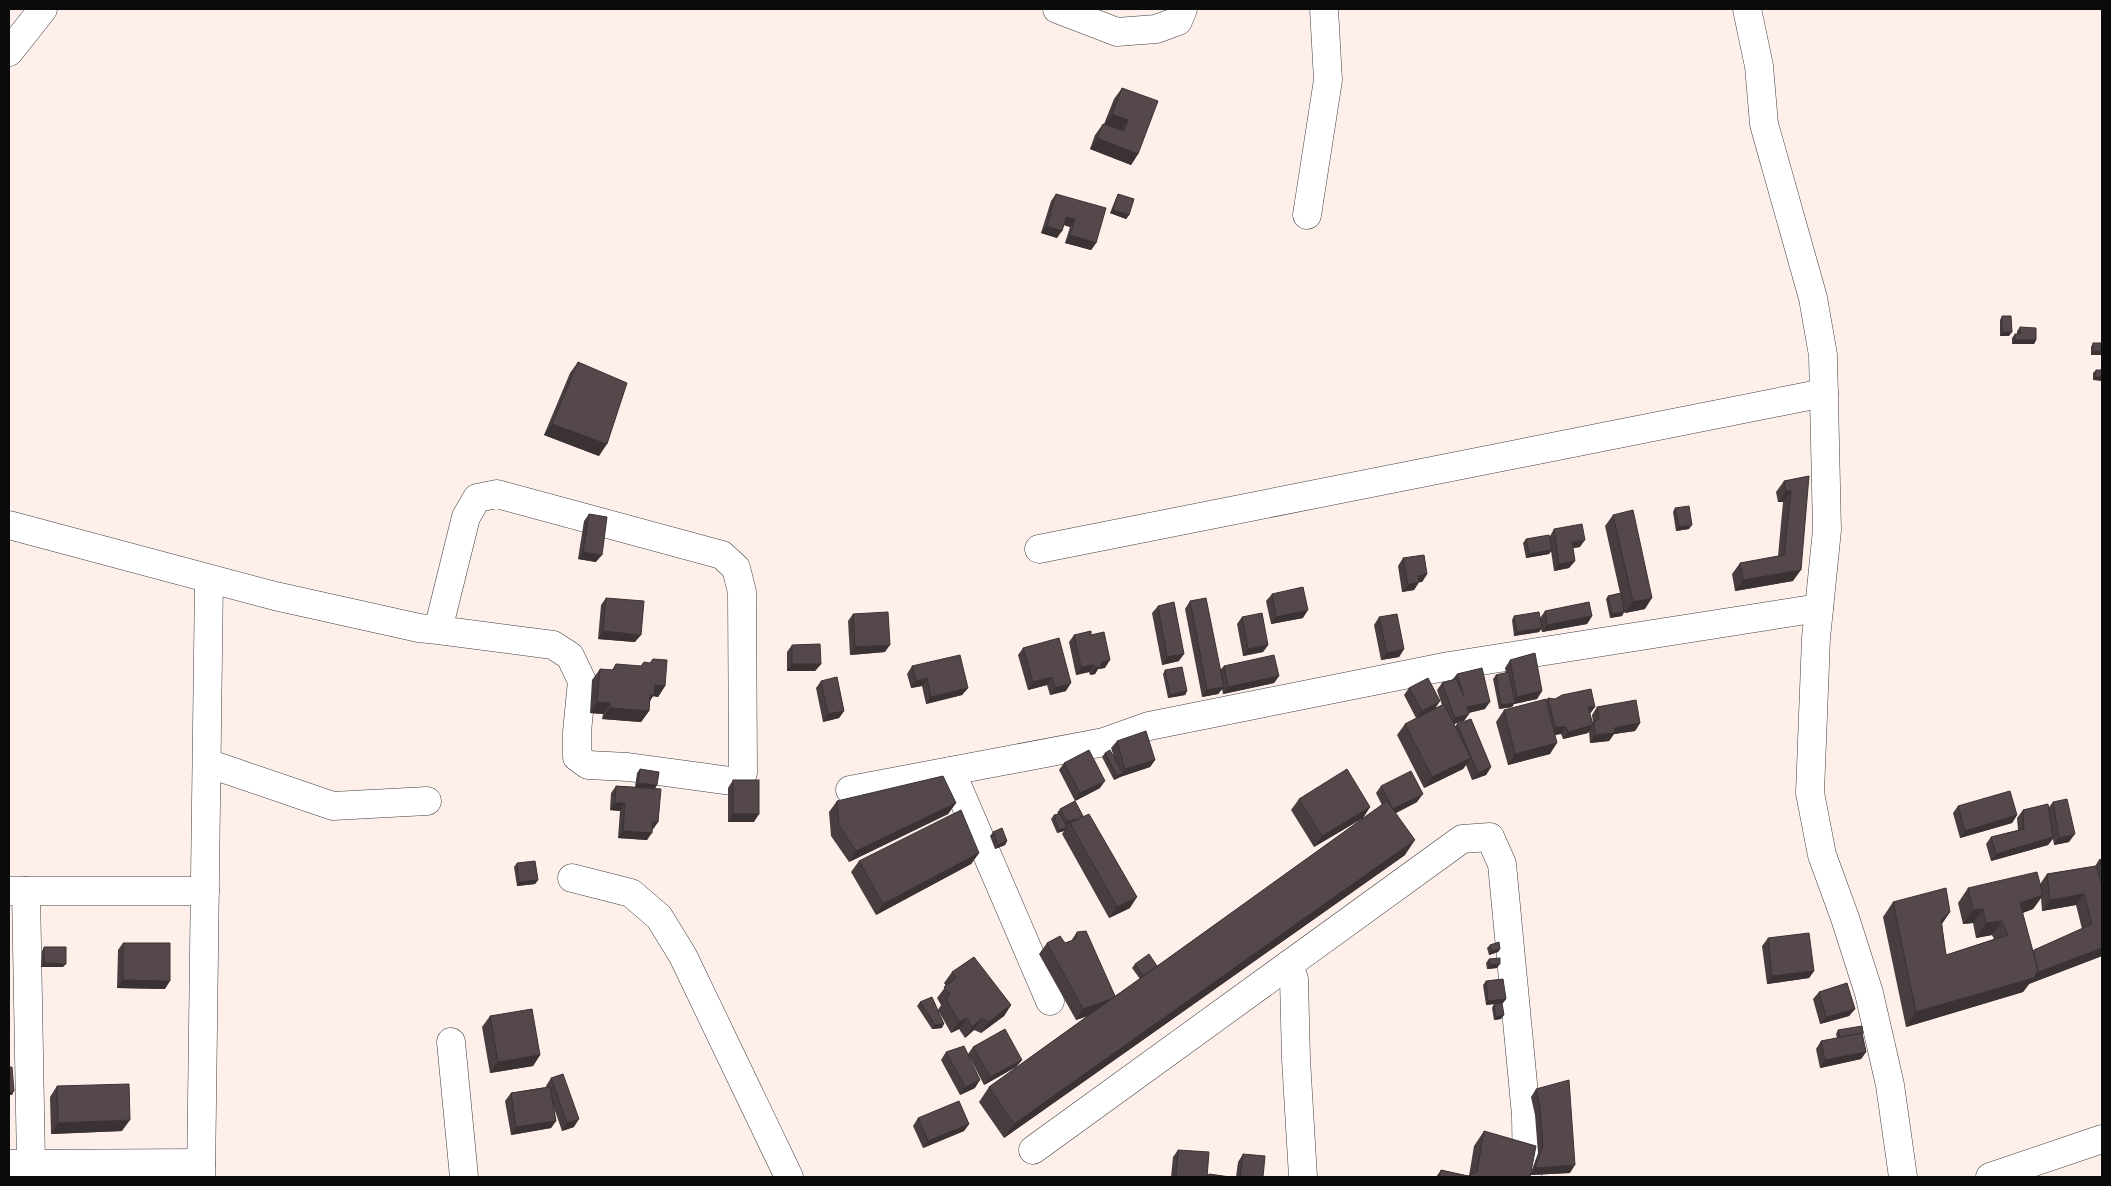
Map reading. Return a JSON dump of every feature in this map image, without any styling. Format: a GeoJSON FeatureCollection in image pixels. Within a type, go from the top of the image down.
{"type":"FeatureCollection","features":[{"type":"Feature","properties":{"kind":"street"},"geometry":{"type":"LineString","coordinates":[[9,52],[43,9]]}},
{"type":"Feature","properties":{"kind":"street"},"geometry":{"type":"LineString","coordinates":[[1057,9],[1117,32],[1156,29],[1178,21],[1183,9]]}},
{"type":"Feature","properties":{"kind":"street"},"geometry":{"type":"LineString","coordinates":[[1307,215],[1328,80],[1324,9]]}},
{"type":"Feature","properties":{"kind":"street"},"geometry":{"type":"LineString","coordinates":[[1747,9],[1759,66],[1764,124],[1813,298],[1823,355],[1827,530],[1816,638],[1810,793],[1822,855],[1869,993],[1890,1085],[1903,1177]]}},
{"type":"Feature","properties":{"kind":"street"},"geometry":{"type":"LineString","coordinates":[[1038,549],[1824,393]]}},
{"type":"Feature","properties":{"kind":"street"},"geometry":{"type":"LineString","coordinates":[[9,525],[275,596],[438,630],[553,645],[570,656],[582,681],[577,732],[577,757],[588,765],[628,767],[738,782],[742,773],[742,592],[736,568],[722,555],[496,494],[476,498],[466,517],[438,630]]}},
{"type":"Feature","properties":{"kind":"street"},"geometry":{"type":"LineString","coordinates":[[205,891],[17,891],[20,1164],[201,1170],[210,579]]}},
{"type":"Feature","properties":{"kind":"street"},"geometry":{"type":"LineString","coordinates":[[850,790],[1104,742],[1150,726],[1449,666],[1819,608]]}},
{"type":"Feature","properties":{"kind":"street"},"geometry":{"type":"LineString","coordinates":[[207,763],[333,806],[427,801]]}},
{"type":"Feature","properties":{"kind":"street"},"geometry":{"type":"LineString","coordinates":[[951,771],[1050,1001]]}},
{"type":"Feature","properties":{"kind":"street"},"geometry":{"type":"LineString","coordinates":[[1033,1150],[1462,839],[1490,837],[1502,864],[1526,1115],[1527,1177]]}},
{"type":"Feature","properties":{"kind":"street"},"geometry":{"type":"LineString","coordinates":[[572,878],[631,893],[659,917],[682,956],[789,1177]]}},
{"type":"Feature","properties":{"kind":"street"},"geometry":{"type":"LineString","coordinates":[[1288,965],[1294,979],[1296,1059],[1303,1177]]}},
{"type":"Feature","properties":{"kind":"street"},"geometry":{"type":"LineString","coordinates":[[451,1042],[464,1177]]}},
{"type":"Feature","properties":{"kind":"street"},"geometry":{"type":"LineString","coordinates":[[1990,1177],[2102,1140]]}},
{"type":"Feature","properties":{"kind":"building"},"geometry":{"type":"Polygon","coordinates":[[[1122,88],[1158,101],[1138,154],[1097,138],[1103,124],[1124,131],[1128,120],[1112,114],[1122,88]]]}},
{"type":"Feature","properties":{"kind":"building"},"geometry":{"type":"Polygon","coordinates":[[[1056,194],[1106,208],[1096,243],[1070,235],[1075,219],[1066,217],[1062,231],[1047,226],[1056,194]]]}},
{"type":"Feature","properties":{"kind":"building"},"geometry":{"type":"Polygon","coordinates":[[[1118,194],[1134,199],[1129,215],[1113,210],[1118,194]]]}},
{"type":"Feature","properties":{"kind":"building"},"geometry":{"type":"Polygon","coordinates":[[[2002,316],[2011,316],[2012,332],[2002,332],[2002,316]]]}},
{"type":"Feature","properties":{"kind":"building"},"geometry":{"type":"Polygon","coordinates":[[[2020,327],[2036,328],[2036,340],[2015,340],[2015,334],[2020,334],[2020,327]]]}},
{"type":"Feature","properties":{"kind":"building"},"geometry":{"type":"Polygon","coordinates":[[[2093,343],[2102,343],[2102,351],[2093,351],[2093,343]]]}},
{"type":"Feature","properties":{"kind":"building"},"geometry":{"type":"Polygon","coordinates":[[[578,362],[627,383],[607,444],[552,424],[578,362]]]}},
{"type":"Feature","properties":{"kind":"building"},"geometry":{"type":"Polygon","coordinates":[[[2096,370],[2102,370],[2102,377],[2095,377],[2096,370]]]}},
{"type":"Feature","properties":{"kind":"building"},"geometry":{"type":"Polygon","coordinates":[[[1809,476],[1801,570],[1743,580],[1740,563],[1784,555],[1791,491],[1786,491],[1784,481],[1809,476]]]}},
{"type":"Feature","properties":{"kind":"building"},"geometry":{"type":"Polygon","coordinates":[[[1689,506],[1692,525],[1679,527],[1675,508],[1689,506]]]}},
{"type":"Feature","properties":{"kind":"building"},"geometry":{"type":"Polygon","coordinates":[[[1633,510],[1652,598],[1633,602],[1613,515],[1633,510]]]}},
{"type":"Feature","properties":{"kind":"building"},"geometry":{"type":"Polygon","coordinates":[[[589,514],[607,517],[602,555],[583,552],[589,514]]]}},
{"type":"Feature","properties":{"kind":"building"},"geometry":{"type":"Polygon","coordinates":[[[1582,524],[1585,540],[1572,542],[1575,561],[1559,564],[1554,529],[1582,524]]]}},
{"type":"Feature","properties":{"kind":"building"},"geometry":{"type":"Polygon","coordinates":[[[1549,535],[1552,550],[1529,554],[1526,539],[1549,535]]]}},
{"type":"Feature","properties":{"kind":"building"},"geometry":{"type":"Polygon","coordinates":[[[1424,555],[1427,574],[1418,576],[1419,582],[1408,585],[1403,558],[1424,555]]]}},
{"type":"Feature","properties":{"kind":"building"},"geometry":{"type":"Polygon","coordinates":[[[1303,587],[1308,610],[1276,617],[1272,594],[1303,587]]]}},
{"type":"Feature","properties":{"kind":"building"},"geometry":{"type":"Polygon","coordinates":[[[1621,593],[1624,612],[1612,614],[1608,596],[1621,593]]]}},
{"type":"Feature","properties":{"kind":"building"},"geometry":{"type":"Polygon","coordinates":[[[606,598],[644,601],[641,635],[603,631],[606,598]]]}},
{"type":"Feature","properties":{"kind":"building"},"geometry":{"type":"Polygon","coordinates":[[[1206,598],[1224,687],[1207,690],[1190,601],[1206,598]]]}},
{"type":"Feature","properties":{"kind":"building"},"geometry":{"type":"Polygon","coordinates":[[[1174,602],[1184,654],[1167,657],[1158,606],[1174,602]]]}},
{"type":"Feature","properties":{"kind":"building"},"geometry":{"type":"Polygon","coordinates":[[[1589,602],[1592,616],[1547,625],[1545,611],[1589,602]]]}},
{"type":"Feature","properties":{"kind":"building"},"geometry":{"type":"Polygon","coordinates":[[[888,612],[890,645],[855,647],[853,614],[888,612]]]}},
{"type":"Feature","properties":{"kind":"building"},"geometry":{"type":"Polygon","coordinates":[[[1539,612],[1542,628],[1517,632],[1514,616],[1539,612]]]}},
{"type":"Feature","properties":{"kind":"building"},"geometry":{"type":"Polygon","coordinates":[[[1262,613],[1268,645],[1248,649],[1242,617],[1262,613]]]}},
{"type":"Feature","properties":{"kind":"building"},"geometry":{"type":"Polygon","coordinates":[[[1397,614],[1404,649],[1387,653],[1379,617],[1397,614]]]}},
{"type":"Feature","properties":{"kind":"building"},"geometry":{"type":"Polygon","coordinates":[[[1091,631],[1091,635],[1104,632],[1110,660],[1102,662],[1100,667],[1095,668],[1094,665],[1081,667],[1074,635],[1091,631]]]}},
{"type":"Feature","properties":{"kind":"building"},"geometry":{"type":"Polygon","coordinates":[[[1059,638],[1071,683],[1055,688],[1052,677],[1033,682],[1023,648],[1059,638]]]}},
{"type":"Feature","properties":{"kind":"building"},"geometry":{"type":"Polygon","coordinates":[[[820,644],[821,664],[792,664],[792,645],[820,644]]]}},
{"type":"Feature","properties":{"kind":"building"},"geometry":{"type":"Polygon","coordinates":[[[1535,653],[1542,691],[1517,697],[1510,660],[1535,653]]]}},
{"type":"Feature","properties":{"kind":"building"},"geometry":{"type":"Polygon","coordinates":[[[960,655],[968,688],[931,697],[927,678],[916,681],[912,666],[960,655]]]}},
{"type":"Feature","properties":{"kind":"building"},"geometry":{"type":"Polygon","coordinates":[[[1274,655],[1279,676],[1228,687],[1224,666],[1274,655]]]}},
{"type":"Feature","properties":{"kind":"building"},"geometry":{"type":"Polygon","coordinates":[[[653,659],[667,660],[665,686],[655,685],[654,696],[650,695],[649,711],[610,708],[610,703],[597,702],[600,669],[613,670],[616,664],[641,666],[644,662],[650,663],[653,659]]]}},
{"type":"Feature","properties":{"kind":"building"},"geometry":{"type":"Polygon","coordinates":[[[1182,667],[1187,691],[1170,695],[1165,670],[1182,667]]]}},
{"type":"Feature","properties":{"kind":"building"},"geometry":{"type":"Polygon","coordinates":[[[1482,668],[1490,702],[1467,707],[1469,714],[1455,718],[1442,683],[1456,679],[1464,696],[1457,674],[1482,668]]]}},
{"type":"Feature","properties":{"kind":"building"},"geometry":{"type":"Polygon","coordinates":[[[1509,672],[1515,703],[1501,705],[1496,675],[1509,672]]]}},
{"type":"Feature","properties":{"kind":"building"},"geometry":{"type":"Polygon","coordinates":[[[837,677],[844,711],[828,714],[821,681],[837,677]]]}},
{"type":"Feature","properties":{"kind":"building"},"geometry":{"type":"Polygon","coordinates":[[[1428,678],[1440,701],[1422,711],[1409,688],[1428,678]]]}},
{"type":"Feature","properties":{"kind":"building"},"geometry":{"type":"Polygon","coordinates":[[[1591,689],[1595,707],[1588,707],[1593,725],[1568,732],[1566,727],[1555,727],[1548,698],[1555,699],[1562,695],[1591,689]]]}},
{"type":"Feature","properties":{"kind":"building"},"geometry":{"type":"Polygon","coordinates":[[[1546,699],[1557,743],[1515,754],[1504,710],[1546,699]]]}},
{"type":"Feature","properties":{"kind":"building"},"geometry":{"type":"Polygon","coordinates":[[[1636,700],[1640,723],[1614,728],[1615,733],[1595,735],[1594,722],[1599,719],[1597,707],[1636,700]]]}},
{"type":"Feature","properties":{"kind":"building"},"geometry":{"type":"Polygon","coordinates":[[[1444,704],[1471,758],[1432,777],[1405,724],[1444,704]]]}},
{"type":"Feature","properties":{"kind":"building"},"geometry":{"type":"Polygon","coordinates":[[[1471,719],[1491,767],[1478,773],[1457,724],[1471,719]]]}},
{"type":"Feature","properties":{"kind":"building"},"geometry":{"type":"Polygon","coordinates":[[[1146,731],[1155,760],[1125,769],[1117,741],[1146,731]]]}},
{"type":"Feature","properties":{"kind":"building"},"geometry":{"type":"Polygon","coordinates":[[[1089,750],[1105,781],[1080,793],[1064,763],[1089,750]]]}},
{"type":"Feature","properties":{"kind":"building"},"geometry":{"type":"Polygon","coordinates":[[[1110,750],[1123,773],[1117,776],[1105,753],[1110,750]]]}},
{"type":"Feature","properties":{"kind":"building"},"geometry":{"type":"Polygon","coordinates":[[[640,769],[659,772],[657,785],[638,783],[640,769]]]}},
{"type":"Feature","properties":{"kind":"building"},"geometry":{"type":"Polygon","coordinates":[[[1347,769],[1370,807],[1322,836],[1299,799],[1347,769]]]}},
{"type":"Feature","properties":{"kind":"building"},"geometry":{"type":"Polygon","coordinates":[[[1411,771],[1423,794],[1393,809],[1381,786],[1411,771]]]}},
{"type":"Feature","properties":{"kind":"building"},"geometry":{"type":"Polygon","coordinates":[[[943,776],[956,803],[856,851],[839,825],[837,801],[943,776]]]}},
{"type":"Feature","properties":{"kind":"building"},"geometry":{"type":"Polygon","coordinates":[[[733,780],[759,780],[759,814],[733,814],[733,780]]]}},
{"type":"Feature","properties":{"kind":"building"},"geometry":{"type":"Polygon","coordinates":[[[616,786],[661,789],[658,822],[653,822],[652,833],[623,831],[625,803],[615,803],[616,786]]]}},
{"type":"Feature","properties":{"kind":"building"},"geometry":{"type":"Polygon","coordinates":[[[2010,791],[2017,815],[1965,831],[1958,806],[2010,791]]]}},
{"type":"Feature","properties":{"kind":"building"},"geometry":{"type":"Polygon","coordinates":[[[2067,799],[2075,834],[2059,838],[2053,802],[2067,799]]]}},
{"type":"Feature","properties":{"kind":"building"},"geometry":{"type":"Polygon","coordinates":[[[1075,801],[1083,816],[1079,819],[1067,821],[1060,809],[1075,801]]]}},
{"type":"Feature","properties":{"kind":"building"},"geometry":{"type":"Polygon","coordinates":[[[1387,801],[1415,840],[1014,1124],[989,1087],[1387,801]]]}},
{"type":"Feature","properties":{"kind":"building"},"geometry":{"type":"Polygon","coordinates":[[[2048,804],[2053,837],[1996,854],[1991,837],[2024,829],[2023,810],[2048,804]]]}},
{"type":"Feature","properties":{"kind":"building"},"geometry":{"type":"Polygon","coordinates":[[[961,810],[979,853],[883,904],[859,861],[961,810]]]}},
{"type":"Feature","properties":{"kind":"building"},"geometry":{"type":"Polygon","coordinates":[[[1060,814],[1067,827],[1059,830],[1054,815],[1060,814]]]}},
{"type":"Feature","properties":{"kind":"building"},"geometry":{"type":"Polygon","coordinates":[[[1089,814],[1137,897],[1117,907],[1070,823],[1089,814]]]}},
{"type":"Feature","properties":{"kind":"building"},"geometry":{"type":"Polygon","coordinates":[[[1002,828],[1007,841],[998,845],[993,832],[1002,828]]]}},
{"type":"Feature","properties":{"kind":"building"},"geometry":{"type":"Polygon","coordinates":[[[535,861],[538,880],[519,882],[517,863],[535,861]]]}},
{"type":"Feature","properties":{"kind":"building"},"geometry":{"type":"Polygon","coordinates":[[[2096,866],[2102,885],[2102,948],[2036,973],[2038,970],[2034,950],[2092,924],[2084,894],[2050,900],[2047,874],[2096,866]]]}},
{"type":"Feature","properties":{"kind":"building"},"geometry":{"type":"Polygon","coordinates":[[[2037,872],[2043,895],[2020,903],[2038,970],[2034,978],[1916,1012],[1893,902],[1946,888],[1950,912],[1941,920],[1946,955],[2008,935],[2002,921],[1986,923],[1983,909],[1973,910],[1968,888],[2037,872]]]}},
{"type":"Feature","properties":{"kind":"building"},"geometry":{"type":"Polygon","coordinates":[[[1086,931],[1115,996],[1083,1009],[1047,943],[1060,936],[1065,943],[1076,939],[1077,932],[1086,931]]]}},
{"type":"Feature","properties":{"kind":"building"},"geometry":{"type":"Polygon","coordinates":[[[1809,933],[1814,971],[1772,976],[1768,938],[1809,933]]]}},
{"type":"Feature","properties":{"kind":"building"},"geometry":{"type":"Polygon","coordinates":[[[1499,942],[1500,949],[1491,951],[1490,945],[1499,942]]]}},
{"type":"Feature","properties":{"kind":"building"},"geometry":{"type":"Polygon","coordinates":[[[123,943],[170,943],[170,981],[123,980],[123,943]]]}},
{"type":"Feature","properties":{"kind":"building"},"geometry":{"type":"Polygon","coordinates":[[[44,947],[66,947],[66,964],[44,963],[44,947]]]}},
{"type":"Feature","properties":{"kind":"building"},"geometry":{"type":"Polygon","coordinates":[[[1149,954],[1157,966],[1143,976],[1135,964],[1149,954]]]}},
{"type":"Feature","properties":{"kind":"building"},"geometry":{"type":"Polygon","coordinates":[[[974,957],[1011,1005],[989,1022],[981,1019],[972,1027],[967,1018],[959,1022],[946,999],[950,995],[944,987],[956,978],[952,972],[974,957]]]}},
{"type":"Feature","properties":{"kind":"building"},"geometry":{"type":"Polygon","coordinates":[[[1500,958],[1500,964],[1490,965],[1489,959],[1500,958]]]}},
{"type":"Feature","properties":{"kind":"building"},"geometry":{"type":"Polygon","coordinates":[[[1503,979],[1506,999],[1488,1001],[1486,981],[1503,979]]]}},
{"type":"Feature","properties":{"kind":"building"},"geometry":{"type":"Polygon","coordinates":[[[1847,983],[1855,1009],[1826,1017],[1819,992],[1847,983]]]}},
{"type":"Feature","properties":{"kind":"building"},"geometry":{"type":"Polygon","coordinates":[[[932,997],[944,1024],[935,1025],[920,1002],[932,997]]]}},
{"type":"Feature","properties":{"kind":"building"},"geometry":{"type":"Polygon","coordinates":[[[1502,1003],[1504,1015],[1496,1017],[1494,1004],[1502,1003]]]}},
{"type":"Feature","properties":{"kind":"building"},"geometry":{"type":"Polygon","coordinates":[[[532,1009],[540,1055],[498,1062],[490,1016],[532,1009]]]}},
{"type":"Feature","properties":{"kind":"building"},"geometry":{"type":"Polygon","coordinates":[[[1862,1026],[1863,1033],[1840,1037],[1838,1030],[1862,1026]]]}},
{"type":"Feature","properties":{"kind":"building"},"geometry":{"type":"Polygon","coordinates":[[[1005,1029],[1022,1060],[990,1077],[973,1047],[1005,1029]]]}},
{"type":"Feature","properties":{"kind":"building"},"geometry":{"type":"Polygon","coordinates":[[[1862,1033],[1866,1052],[1825,1060],[1821,1041],[1862,1033]]]}},
{"type":"Feature","properties":{"kind":"building"},"geometry":{"type":"Polygon","coordinates":[[[964,1046],[980,1080],[965,1087],[946,1052],[964,1046]]]}},
{"type":"Feature","properties":{"kind":"building"},"geometry":{"type":"Polygon","coordinates":[[[9,1067],[12,1067],[14,1091],[9,1092],[9,1067]]]}},
{"type":"Feature","properties":{"kind":"building"},"geometry":{"type":"Polygon","coordinates":[[[563,1074],[579,1119],[567,1123],[551,1078],[563,1074]]]}},
{"type":"Feature","properties":{"kind":"building"},"geometry":{"type":"Polygon","coordinates":[[[1569,1080],[1575,1165],[1535,1168],[1543,1145],[1540,1107],[1536,1089],[1569,1080]]]}},
{"type":"Feature","properties":{"kind":"building"},"geometry":{"type":"Polygon","coordinates":[[[129,1084],[130,1120],[58,1123],[57,1086],[129,1084]]]}},
{"type":"Feature","properties":{"kind":"building"},"geometry":{"type":"Polygon","coordinates":[[[550,1087],[556,1121],[516,1127],[511,1093],[550,1087]]]}},
{"type":"Feature","properties":{"kind":"building"},"geometry":{"type":"Polygon","coordinates":[[[959,1101],[969,1124],[928,1141],[918,1118],[959,1101]]]}},
{"type":"Feature","properties":{"kind":"building"},"geometry":{"type":"Polygon","coordinates":[[[1484,1131],[1536,1146],[1530,1177],[1439,1177],[1441,1170],[1468,1176],[1477,1172],[1484,1131]]]}},
{"type":"Feature","properties":{"kind":"building"},"geometry":{"type":"Polygon","coordinates":[[[1178,1150],[1209,1152],[1207,1177],[1176,1177],[1178,1150]]]}},
{"type":"Feature","properties":{"kind":"building"},"geometry":{"type":"Polygon","coordinates":[[[1243,1154],[1265,1156],[1263,1177],[1240,1177],[1243,1154]]]}},
{"type":"Feature","properties":{"kind":"building"},"geometry":{"type":"Polygon","coordinates":[[[1209,1174],[1230,1177],[1208,1177],[1209,1174]]]}}]}
